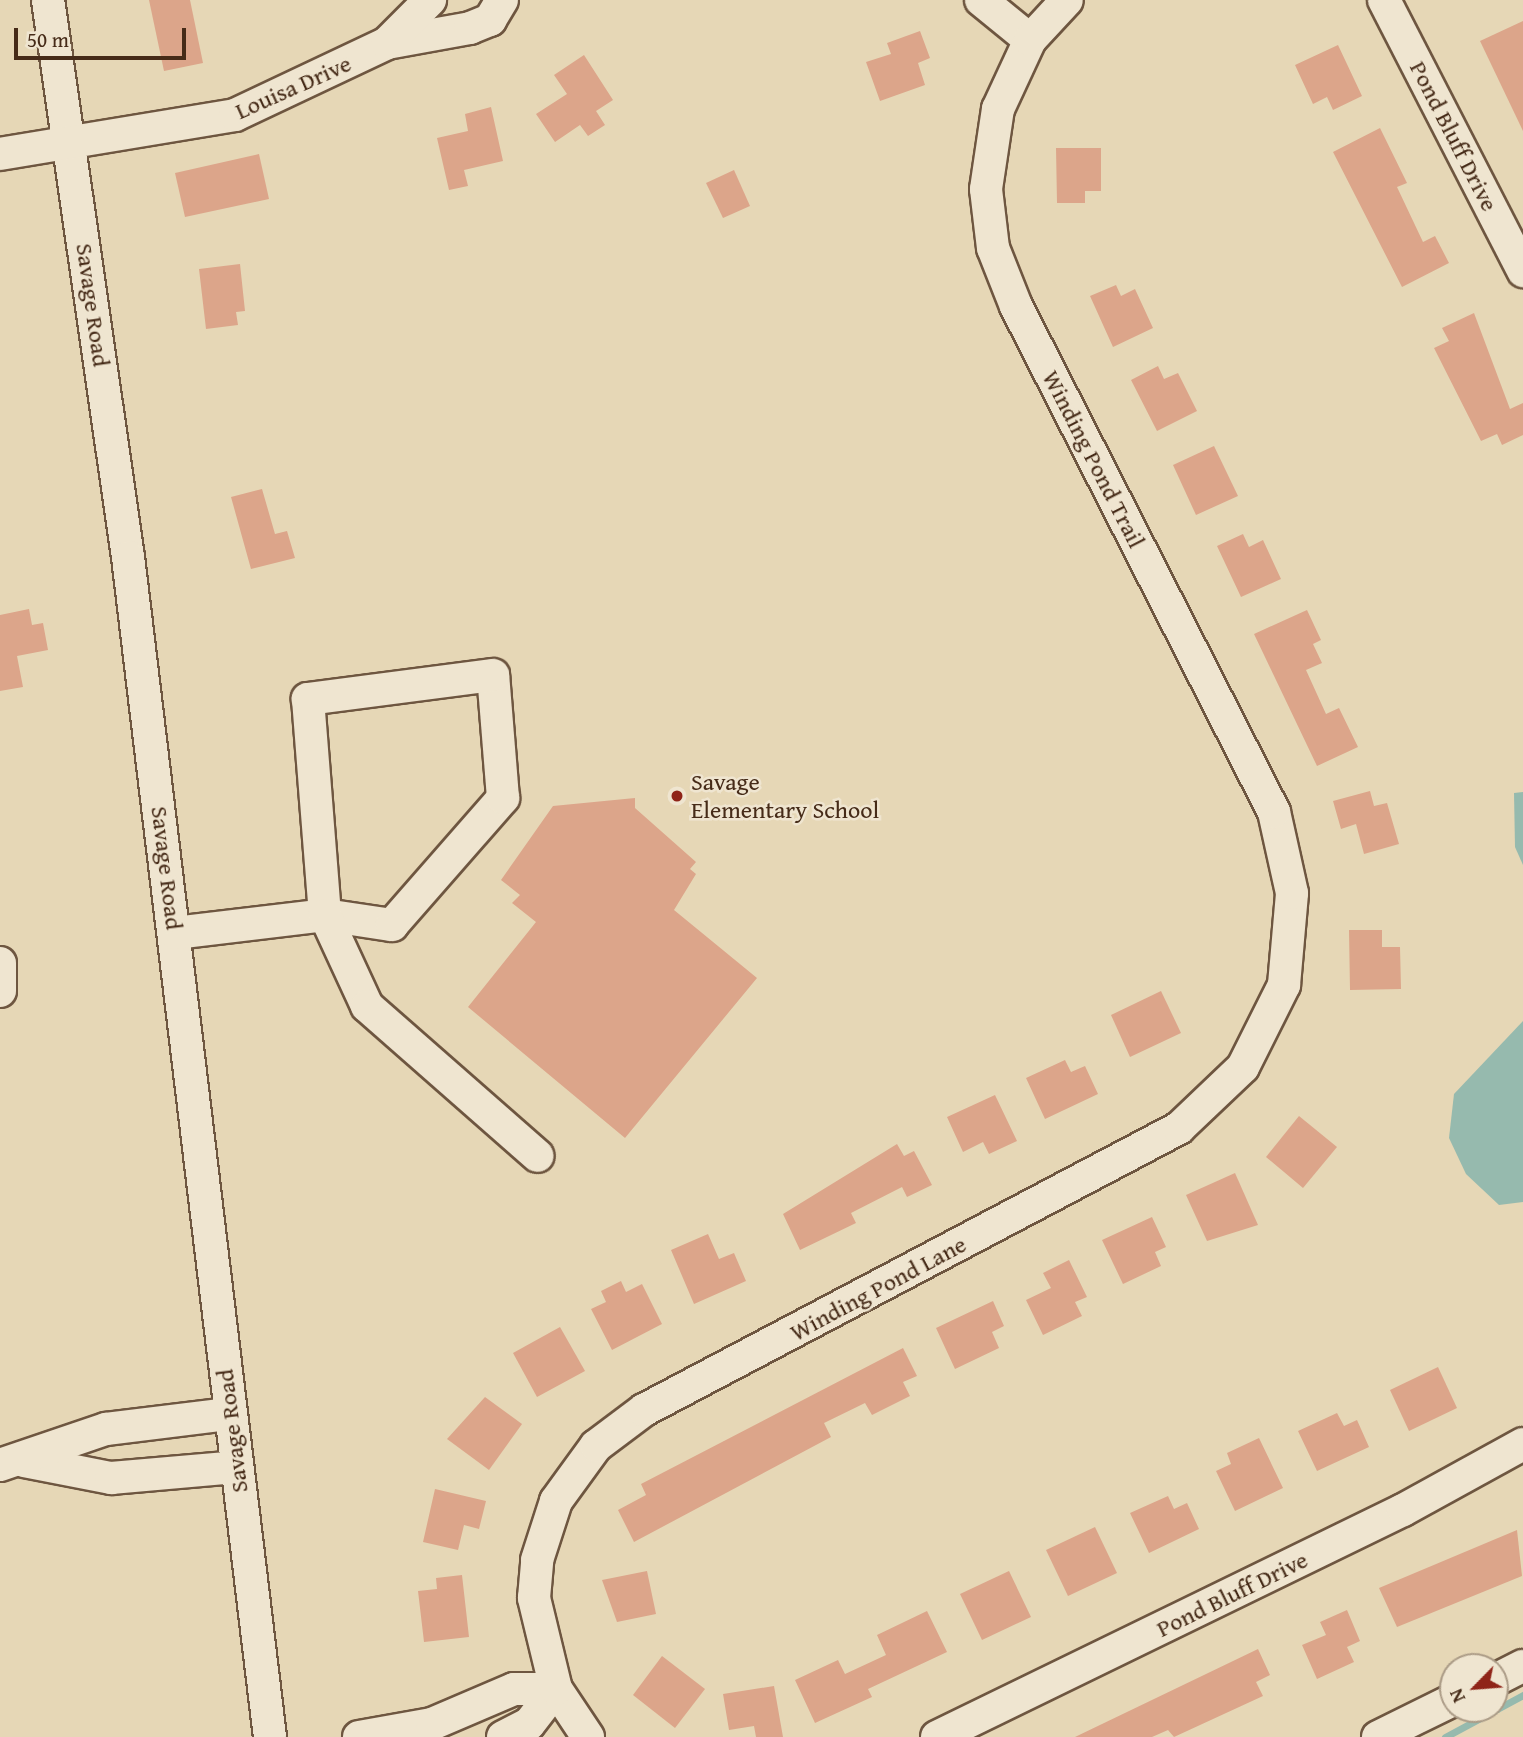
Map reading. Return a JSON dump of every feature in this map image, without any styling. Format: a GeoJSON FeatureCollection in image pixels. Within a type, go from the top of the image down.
{"type":"FeatureCollection","features":[{"type":"Feature","properties":{"kind":"street","name":"Savage Road"},"geometry":{"type":"LineString","coordinates":[[48,0],[71,145],[175,933],[229,1414],[270,1737]]}},
{"type":"Feature","properties":{"kind":"street","name":"Louisa Drive"},"geometry":{"type":"LineString","coordinates":[[387,43],[430,0]]}},
{"type":"Feature","properties":{"kind":"street","name":"Louisa Drive"},"geometry":{"type":"LineString","coordinates":[[0,154],[71,145],[235,115],[387,43],[470,28],[490,20],[502,0]]}},
{"type":"Feature","properties":{"kind":"street"},"geometry":{"type":"LineString","coordinates":[[981,0],[1030,40]]}},
{"type":"Feature","properties":{"kind":"street","name":"Winding Pond Trail"},"geometry":{"type":"LineString","coordinates":[[1067,0],[1030,40],[1006,87],[991,138],[986,190],[993,248],[1016,306],[1274,812],[1290,880],[1291,920]]}},
{"type":"Feature","properties":{"kind":"street","name":"Pond Bluff Drive"},"geometry":{"type":"LineString","coordinates":[[1384,0],[1523,271]]}},
{"type":"Feature","properties":{"kind":"street"},"geometry":{"type":"LineString","coordinates":[[175,933],[325,915],[391,925],[503,798],[493,675],[308,699],[325,915],[367,1006],[538,1156]]}},
{"type":"Feature","properties":{"kind":"street","name":"Winding Pond Lane"},"geometry":{"type":"LineString","coordinates":[[556,1689],[537,1628],[537,1560],[556,1501],[596,1446],[644,1410],[1179,1128],[1231,1082],[1265,1031],[1284,985],[1291,920]]}},
{"type":"Feature","properties":{"kind":"street"},"geometry":{"type":"LineString","coordinates":[[0,963],[0,991]]}},
{"type":"Feature","properties":{"kind":"street"},"geometry":{"type":"LineString","coordinates":[[12,1463],[106,1429],[229,1414]]}},
{"type":"Feature","properties":{"kind":"street","name":"Pond Bluff Drive"},"geometry":{"type":"LineString","coordinates":[[937,1737],[1404,1510],[1523,1444]]}},
{"type":"Feature","properties":{"kind":"street"},"geometry":{"type":"LineString","coordinates":[[12,1463],[111,1478],[236,1467]]}},
{"type":"Feature","properties":{"kind":"street"},"geometry":{"type":"LineString","coordinates":[[359,1737],[432,1724],[514,1689],[556,1689]]}},
{"type":"Feature","properties":{"kind":"street"},"geometry":{"type":"LineString","coordinates":[[503,1737],[529,1724],[556,1689]]}},
{"type":"Feature","properties":{"kind":"street"},"geometry":{"type":"LineString","coordinates":[[556,1689],[588,1737]]}},
{"type":"Feature","properties":{"kind":"street"},"geometry":{"type":"LineString","coordinates":[[1378,1737],[1439,1707]]}},
{"type":"Feature","properties":{"kind":"water"},"geometry":{"type":"Polygon","coordinates":[[[1523,792],[1523,865],[1515,847],[1514,793],[1523,792]]]}},
{"type":"Feature","properties":{"kind":"water"},"geometry":{"type":"Polygon","coordinates":[[[1523,1021],[1523,1202],[1499,1205],[1466,1174],[1449,1138],[1454,1094],[1523,1021]]]}},
{"type":"Feature","properties":{"kind":"building"},"geometry":{"type":"Polygon","coordinates":[[[149,0],[190,0],[203,63],[164,71],[149,0]]]}},
{"type":"Feature","properties":{"kind":"building"},"geometry":{"type":"Polygon","coordinates":[[[1523,21],[1523,131],[1480,41],[1523,21]]]}},
{"type":"Feature","properties":{"kind":"building"},"geometry":{"type":"Polygon","coordinates":[[[920,31],[930,58],[918,63],[925,85],[880,101],[866,62],[891,54],[887,43],[920,31]]]}},
{"type":"Feature","properties":{"kind":"building"},"geometry":{"type":"Polygon","coordinates":[[[1338,45],[1362,96],[1333,110],[1327,97],[1313,104],[1295,65],[1338,45]]]}},
{"type":"Feature","properties":{"kind":"building"},"geometry":{"type":"Polygon","coordinates":[[[584,55],[613,100],[596,111],[605,125],[588,136],[580,125],[555,142],[536,114],[567,94],[554,75],[584,55]]]}},
{"type":"Feature","properties":{"kind":"building"},"geometry":{"type":"Polygon","coordinates":[[[491,107],[503,161],[464,170],[468,186],[449,190],[437,138],[468,131],[465,114],[491,107]]]}},
{"type":"Feature","properties":{"kind":"building"},"geometry":{"type":"Polygon","coordinates":[[[1380,128],[1407,183],[1397,187],[1423,242],[1435,236],[1449,263],[1402,287],[1333,152],[1380,128]]]}},
{"type":"Feature","properties":{"kind":"building"},"geometry":{"type":"Polygon","coordinates":[[[1056,148],[1101,148],[1101,191],[1085,191],[1085,203],[1057,203],[1056,148]]]}},
{"type":"Feature","properties":{"kind":"building"},"geometry":{"type":"Polygon","coordinates":[[[259,154],[269,199],[185,217],[175,173],[259,154]]]}},
{"type":"Feature","properties":{"kind":"building"},"geometry":{"type":"Polygon","coordinates":[[[734,170],[750,206],[723,218],[706,183],[734,170]]]}},
{"type":"Feature","properties":{"kind":"building"},"geometry":{"type":"Polygon","coordinates":[[[240,264],[245,311],[236,312],[238,325],[206,329],[199,269],[240,264]]]}},
{"type":"Feature","properties":{"kind":"building"},"geometry":{"type":"Polygon","coordinates":[[[1116,285],[1121,296],[1135,289],[1153,328],[1113,347],[1090,296],[1116,285]]]}},
{"type":"Feature","properties":{"kind":"building"},"geometry":{"type":"Polygon","coordinates":[[[1474,313],[1510,409],[1523,403],[1523,435],[1502,445],[1497,434],[1481,441],[1434,348],[1449,341],[1442,328],[1474,313]]]}},
{"type":"Feature","properties":{"kind":"building"},"geometry":{"type":"Polygon","coordinates":[[[1158,366],[1164,379],[1178,373],[1197,411],[1157,431],[1131,380],[1158,366]]]}},
{"type":"Feature","properties":{"kind":"building"},"geometry":{"type":"Polygon","coordinates":[[[1214,446],[1238,496],[1196,515],[1173,465],[1214,446]]]}},
{"type":"Feature","properties":{"kind":"building"},"geometry":{"type":"Polygon","coordinates":[[[262,489],[275,534],[287,531],[295,558],[251,569],[231,497],[262,489]]]}},
{"type":"Feature","properties":{"kind":"building"},"geometry":{"type":"Polygon","coordinates":[[[1243,534],[1249,547],[1263,540],[1281,579],[1241,597],[1217,546],[1243,534]]]}},
{"type":"Feature","properties":{"kind":"building"},"geometry":{"type":"Polygon","coordinates":[[[29,609],[32,625],[43,623],[48,650],[17,656],[23,687],[0,691],[0,615],[29,609]]]}},
{"type":"Feature","properties":{"kind":"building"},"geometry":{"type":"Polygon","coordinates":[[[1307,610],[1321,640],[1313,644],[1322,663],[1306,670],[1326,714],[1339,708],[1358,747],[1317,766],[1254,634],[1307,610]]]}},
{"type":"Feature","properties":{"kind":"building"},"geometry":{"type":"Polygon","coordinates":[[[1370,791],[1374,806],[1387,803],[1399,844],[1364,854],[1356,824],[1341,829],[1333,801],[1370,791]]]}},
{"type":"Feature","properties":{"kind":"building"},"geometry":{"type":"Polygon","coordinates":[[[635,798],[635,808],[696,862],[690,869],[696,874],[674,910],[757,978],[625,1138],[468,1007],[536,922],[512,903],[520,895],[501,880],[553,806],[635,798]]]}},
{"type":"Feature","properties":{"kind":"building"},"geometry":{"type":"Polygon","coordinates":[[[1349,930],[1382,930],[1382,947],[1400,947],[1401,989],[1350,990],[1349,930]]]}},
{"type":"Feature","properties":{"kind":"building"},"geometry":{"type":"Polygon","coordinates":[[[1161,991],[1181,1033],[1130,1057],[1111,1015],[1161,991]]]}},
{"type":"Feature","properties":{"kind":"building"},"geometry":{"type":"Polygon","coordinates":[[[1065,1060],[1071,1072],[1085,1066],[1098,1094],[1045,1119],[1026,1078],[1065,1060]]]}},
{"type":"Feature","properties":{"kind":"building"},"geometry":{"type":"Polygon","coordinates":[[[995,1095],[1017,1141],[989,1154],[983,1142],[963,1152],[947,1117],[995,1095]]]}},
{"type":"Feature","properties":{"kind":"building"},"geometry":{"type":"Polygon","coordinates":[[[1299,1116],[1337,1147],[1303,1188],[1266,1157],[1299,1116]]]}},
{"type":"Feature","properties":{"kind":"building"},"geometry":{"type":"Polygon","coordinates":[[[897,1144],[904,1156],[914,1151],[932,1185],[907,1197],[902,1187],[851,1213],[856,1223],[800,1250],[783,1214],[897,1144]]]}},
{"type":"Feature","properties":{"kind":"building"},"geometry":{"type":"Polygon","coordinates":[[[1235,1173],[1258,1225],[1207,1241],[1186,1195],[1235,1173]]]}},
{"type":"Feature","properties":{"kind":"building"},"geometry":{"type":"Polygon","coordinates":[[[1152,1217],[1166,1247],[1155,1252],[1161,1266],[1123,1284],[1102,1240],[1152,1217]]]}},
{"type":"Feature","properties":{"kind":"building"},"geometry":{"type":"Polygon","coordinates":[[[708,1234],[719,1259],[734,1253],[746,1281],[694,1304],[671,1250],[708,1234]]]}},
{"type":"Feature","properties":{"kind":"building"},"geometry":{"type":"Polygon","coordinates":[[[1069,1260],[1087,1297],[1075,1302],[1082,1316],[1043,1335],[1026,1300],[1051,1288],[1043,1273],[1069,1260]]]}},
{"type":"Feature","properties":{"kind":"building"},"geometry":{"type":"Polygon","coordinates":[[[621,1281],[626,1292],[642,1284],[662,1324],[612,1350],[591,1309],[606,1302],[601,1291],[621,1281]]]}},
{"type":"Feature","properties":{"kind":"building"},"geometry":{"type":"Polygon","coordinates":[[[993,1301],[1004,1326],[992,1332],[999,1348],[955,1369],[936,1328],[993,1301]]]}},
{"type":"Feature","properties":{"kind":"building"},"geometry":{"type":"Polygon","coordinates":[[[560,1327],[585,1371],[537,1397],[513,1353],[560,1327]]]}},
{"type":"Feature","properties":{"kind":"building"},"geometry":{"type":"Polygon","coordinates":[[[903,1348],[917,1376],[903,1382],[910,1396],[872,1415],[865,1403],[824,1423],[831,1437],[634,1542],[618,1510],[646,1495],[641,1484],[903,1348]]]}},
{"type":"Feature","properties":{"kind":"building"},"geometry":{"type":"Polygon","coordinates":[[[1438,1367],[1457,1408],[1409,1431],[1390,1390],[1438,1367]]]}},
{"type":"Feature","properties":{"kind":"building"},"geometry":{"type":"Polygon","coordinates":[[[485,1397],[522,1424],[489,1470],[447,1439],[485,1397]]]}},
{"type":"Feature","properties":{"kind":"building"},"geometry":{"type":"Polygon","coordinates":[[[1337,1413],[1344,1426],[1357,1420],[1369,1447],[1317,1471],[1298,1431],[1337,1413]]]}},
{"type":"Feature","properties":{"kind":"building"},"geometry":{"type":"Polygon","coordinates":[[[1259,1438],[1283,1488],[1235,1511],[1216,1471],[1231,1464],[1227,1453],[1259,1438]]]}},
{"type":"Feature","properties":{"kind":"building"},"geometry":{"type":"Polygon","coordinates":[[[435,1489],[486,1501],[479,1529],[464,1525],[458,1550],[423,1542],[435,1489]]]}},
{"type":"Feature","properties":{"kind":"building"},"geometry":{"type":"Polygon","coordinates":[[[1168,1496],[1174,1509],[1187,1503],[1199,1529],[1149,1553],[1130,1513],[1168,1496]]]}},
{"type":"Feature","properties":{"kind":"building"},"geometry":{"type":"Polygon","coordinates":[[[1095,1527],[1117,1573],[1068,1596],[1046,1550],[1095,1527]]]}},
{"type":"Feature","properties":{"kind":"building"},"geometry":{"type":"Polygon","coordinates":[[[1517,1530],[1522,1576],[1397,1627],[1379,1588],[1517,1530]]]}},
{"type":"Feature","properties":{"kind":"building"},"geometry":{"type":"Polygon","coordinates":[[[647,1571],[656,1614],[617,1622],[602,1580],[647,1571]]]}},
{"type":"Feature","properties":{"kind":"building"},"geometry":{"type":"Polygon","coordinates":[[[1009,1571],[1031,1617],[982,1640],[960,1594],[1009,1571]]]}},
{"type":"Feature","properties":{"kind":"building"},"geometry":{"type":"Polygon","coordinates":[[[462,1575],[469,1637],[424,1642],[418,1591],[437,1589],[436,1578],[462,1575]]]}},
{"type":"Feature","properties":{"kind":"building"},"geometry":{"type":"Polygon","coordinates":[[[1347,1610],[1360,1641],[1347,1647],[1354,1662],[1317,1679],[1302,1645],[1326,1635],[1320,1622],[1347,1610]]]}},
{"type":"Feature","properties":{"kind":"building"},"geometry":{"type":"Polygon","coordinates":[[[927,1611],[947,1652],[868,1689],[872,1697],[815,1723],[795,1680],[838,1660],[845,1674],[886,1655],[877,1635],[927,1611]]]}},
{"type":"Feature","properties":{"kind":"building"},"geometry":{"type":"Polygon","coordinates":[[[1258,1649],[1270,1675],[1256,1682],[1263,1696],[1174,1737],[1168,1730],[1152,1737],[1075,1737],[1258,1649]]]}},
{"type":"Feature","properties":{"kind":"building"},"geometry":{"type":"Polygon","coordinates":[[[662,1656],[705,1689],[675,1728],[633,1695],[662,1656]]]}},
{"type":"Feature","properties":{"kind":"building"},"geometry":{"type":"Polygon","coordinates":[[[774,1686],[783,1737],[756,1737],[754,1726],[729,1730],[723,1694],[774,1686]]]}},
{"type":"Feature","properties":{"kind":"waterway"},"geometry":{"type":"LineString","coordinates":[[1445,1737],[1523,1695]]}},
{"type":"Feature","properties":{"kind":"place","name":"Savage Elementary School"},"geometry":{"type":"Point","coordinates":[677,796]}}]}
